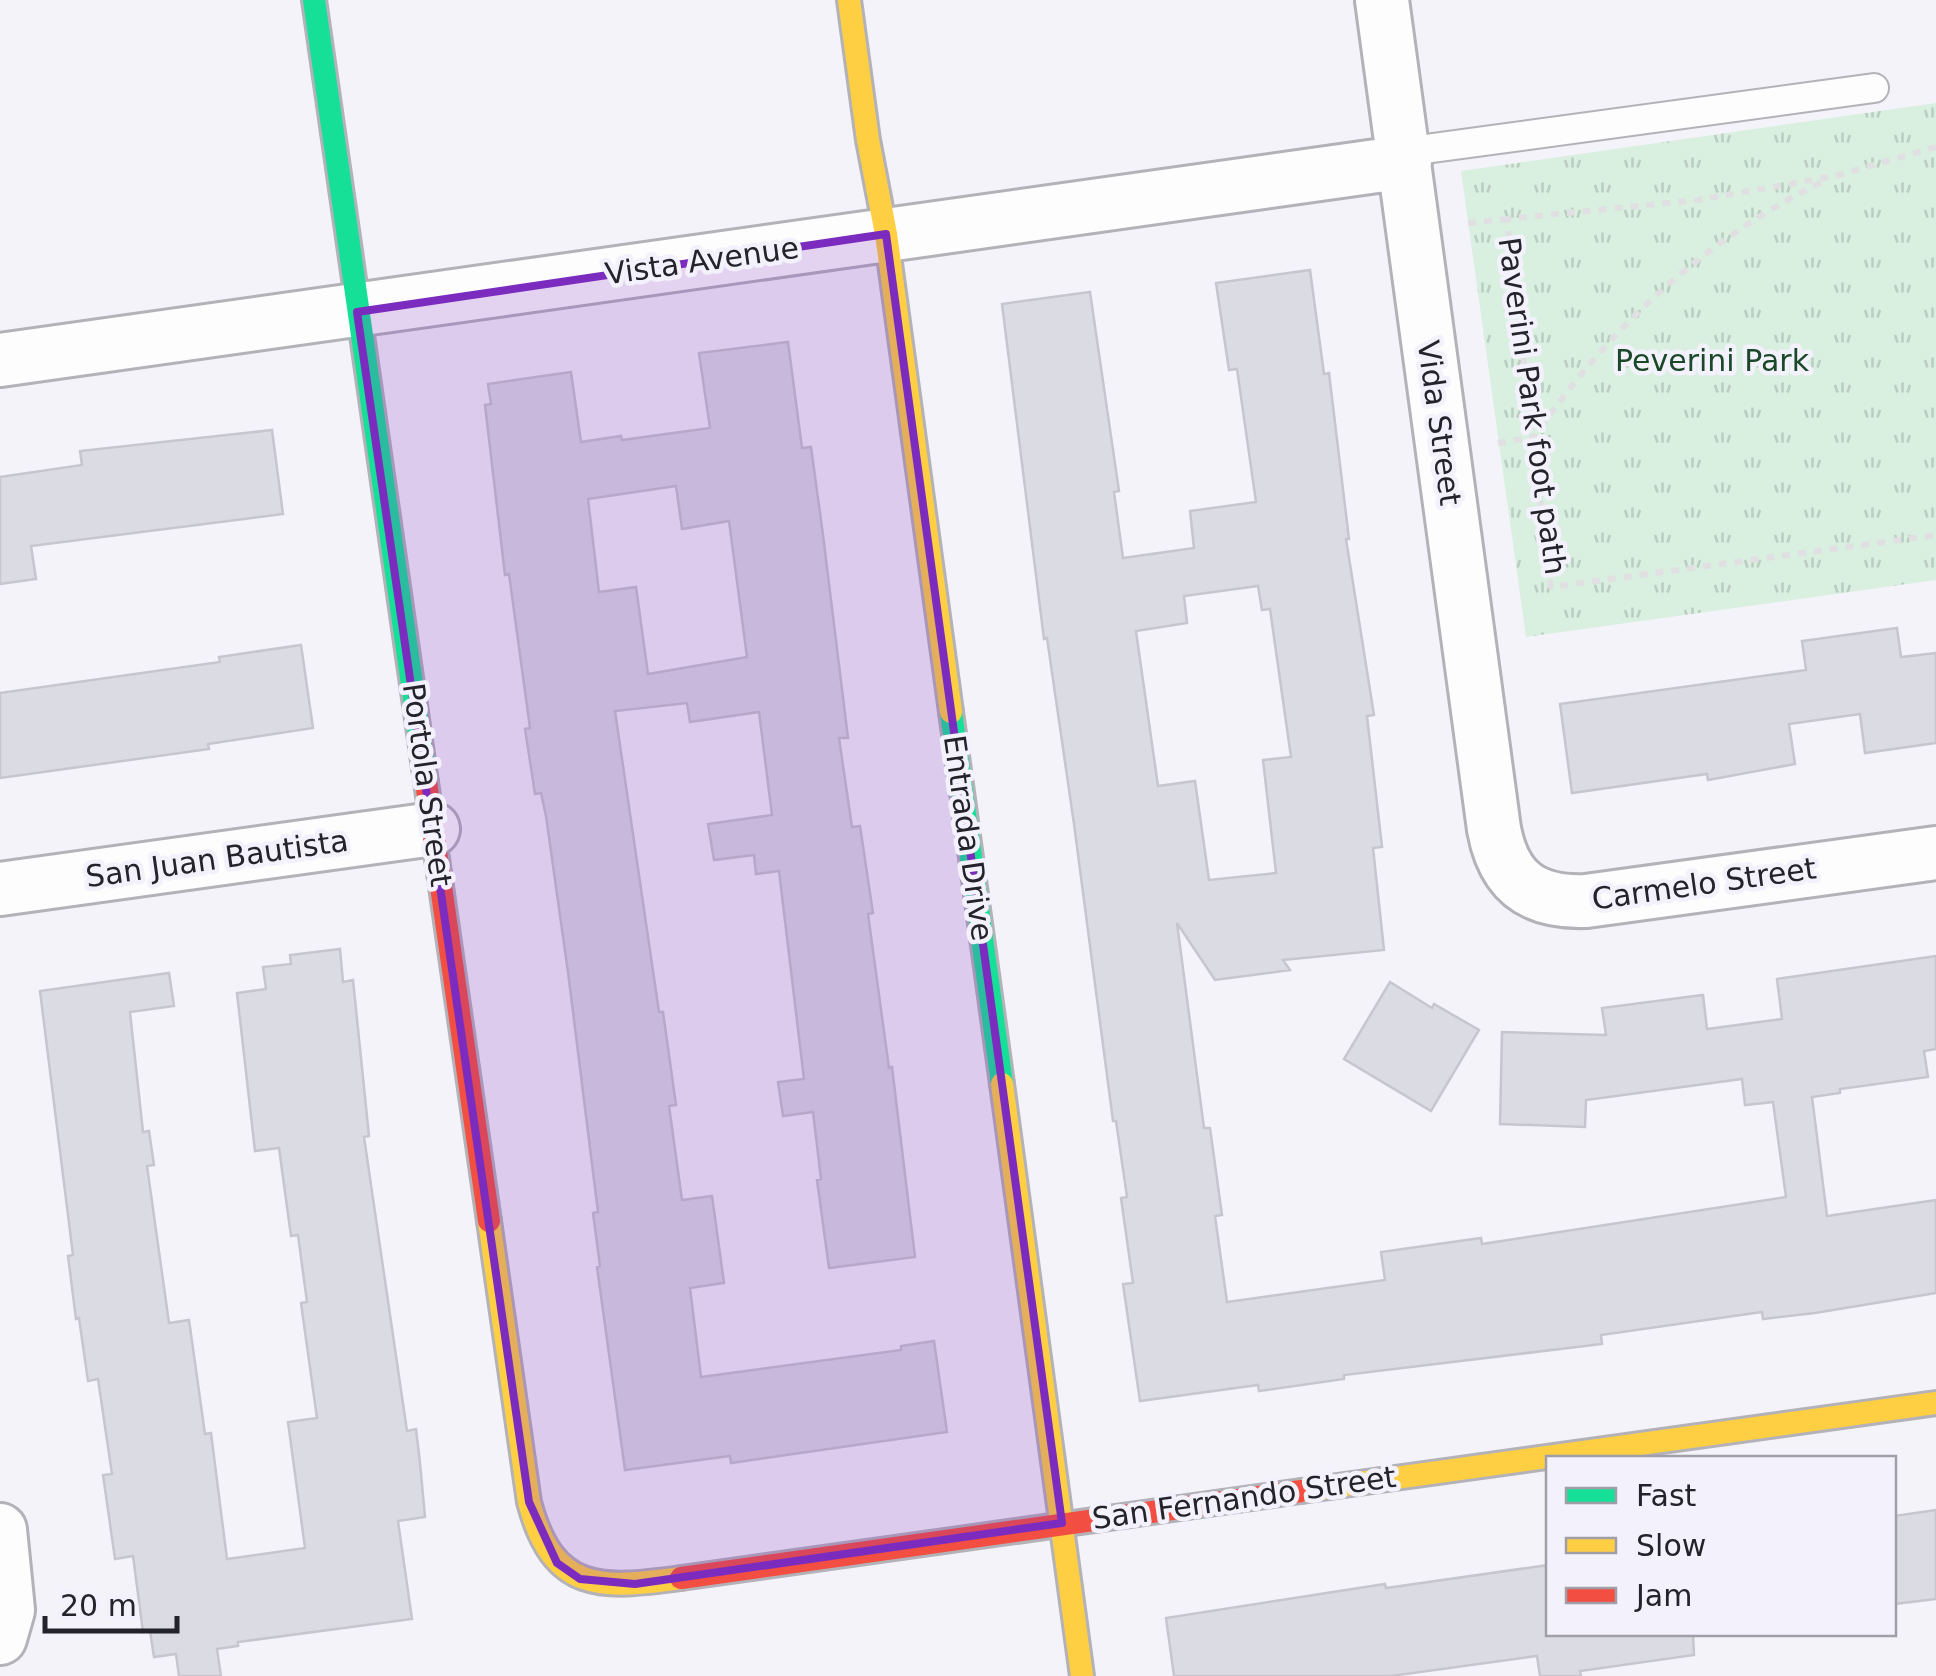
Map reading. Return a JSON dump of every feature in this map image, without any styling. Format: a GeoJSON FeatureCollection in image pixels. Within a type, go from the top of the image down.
{"type":"FeatureCollection","features":[{"type":"Feature","properties":{"kind":"street","name":"Portola Street"},"geometry":{"type":"LineString","coordinates":[[314,0],[529,1502],[539,1539],[557,1563]]}},
{"type":"Feature","properties":{"kind":"street","name":"Entrada Drive"},"geometry":{"type":"LineString","coordinates":[[849,0],[868,140],[886,234],[1082,1676]]}},
{"type":"Feature","properties":{"kind":"street","name":"Vida Street"},"geometry":{"type":"LineString","coordinates":[[1382,0],[1497,845]]}},
{"type":"Feature","properties":{"kind":"street","name":"Vista Avenue"},"geometry":{"type":"LineString","coordinates":[[0,360],[357,312],[1404,157]]}},
{"type":"Feature","properties":{"kind":"street","name":"San Juan Bautista"},"geometry":{"type":"LineString","coordinates":[[0,889],[433,829]]}},
{"type":"Feature","properties":{"kind":"street","name":"Carmelo Street"},"geometry":{"type":"LineString","coordinates":[[1497,845],[1510,873],[1524,887],[1539,896],[1570,902],[1936,853]]}},
{"type":"Feature","properties":{"kind":"street","name":"San Fernando Street"},"geometry":{"type":"LineString","coordinates":[[1550,1456],[1936,1403]]}},
{"type":"Feature","properties":{"kind":"street","name":"San Fernando Street"},"geometry":{"type":"LineString","coordinates":[[557,1563],[580,1579],[606,1585],[635,1584],[1546,1457]]}},
{"type":"Feature","properties":{"kind":"street"},"geometry":{"type":"LineString","coordinates":[[0,1530],[8,1610],[0,1638]]}},
{"type":"Feature","properties":{"kind":"lane"},"geometry":{"type":"LineString","coordinates":[[1404,157],[1874,88]]}},
{"type":"Feature","properties":{"kind":"path","name":"Paverini Park foot path"},"geometry":{"type":"LineString","coordinates":[[1936,148],[1834,176],[1698,200],[1507,219],[1551,587],[1936,535]]}},
{"type":"Feature","properties":{"kind":"path"},"geometry":{"type":"LineString","coordinates":[[1498,444],[1534,437],[1587,368],[1671,280],[1713,246],[1762,213],[1834,176]]}},
{"type":"Feature","properties":{"kind":"path"},"geometry":{"type":"LineString","coordinates":[[1468,223],[1507,219]]}},
{"type":"Feature","properties":{"kind":"highlighted area"},"geometry":{"type":"Polygon","coordinates":[[[886,234],[1062,1523],[635,1584],[580,1579],[557,1563],[529,1502],[357,312],[886,234]]]}},
{"type":"Feature","properties":{"kind":"green space","name":"Peverini Park"},"geometry":{"type":"Polygon","coordinates":[[[1936,103],[1936,580],[1526,637],[1461,171],[1936,103]]]}},
{"type":"Feature","properties":{"kind":"building"},"geometry":{"type":"Polygon","coordinates":[[[1310,270],[1324,374],[1329,373],[1346,539],[1374,715],[1367,716],[1382,847],[1373,848],[1384,950],[1283,960],[1290,970],[1215,980],[1177,923],[1204,1128],[1210,1128],[1222,1215],[1215,1216],[1227,1302],[1385,1280],[1381,1252],[1481,1238],[1482,1244],[1786,1197],[1773,1102],[1745,1105],[1742,1079],[1586,1100],[1585,1127],[1500,1124],[1502,1032],[1606,1035],[1602,1008],[1703,995],[1707,1029],[1782,1019],[1777,979],[1936,956],[1936,1049],[1924,1051],[1928,1077],[1840,1089],[1840,1093],[1812,1097],[1827,1216],[1936,1200],[1936,1293],[1815,1313],[1763,1319],[1762,1312],[1601,1335],[1602,1344],[1344,1375],[1344,1379],[1259,1391],[1258,1385],[1140,1401],[1123,1284],[1133,1283],[1121,1198],[1127,1197],[1113,1121],[1047,638],[1044,639],[1002,304],[1090,292],[1119,491],[1114,492],[1123,558],[1194,548],[1190,511],[1256,502],[1237,369],[1229,370],[1216,283],[1310,270]],[[1258,586],[1184,596],[1187,623],[1136,631],[1158,786],[1195,781],[1209,880],[1276,873],[1263,760],[1291,757],[1270,609],[1262,610],[1258,586]]]}},
{"type":"Feature","properties":{"kind":"building"},"geometry":{"type":"Polygon","coordinates":[[[788,342],[802,448],[811,447],[848,738],[839,738],[852,827],[860,826],[873,913],[868,914],[889,1068],[892,1067],[915,1257],[829,1268],[813,1112],[783,1116],[778,1082],[804,1079],[779,871],[756,874],[754,855],[714,860],[708,824],[772,815],[759,712],[690,722],[687,703],[615,711],[676,1105],[669,1106],[682,1200],[712,1196],[724,1283],[690,1288],[701,1377],[901,1350],[901,1346],[934,1341],[947,1432],[731,1463],[730,1456],[625,1470],[597,1267],[600,1266],[593,1213],[598,1212],[568,972],[546,816],[541,793],[535,794],[525,729],[530,728],[509,574],[505,575],[485,405],[491,404],[488,384],[571,372],[581,442],[710,428],[699,353],[788,342]],[[676,486],[588,499],[599,592],[636,587],[648,674],[747,657],[729,521],[682,529],[676,486]]]}},
{"type":"Feature","properties":{"kind":"building"},"geometry":{"type":"Polygon","coordinates":[[[272,430],[283,514],[31,546],[36,579],[0,584],[0,477],[82,465],[80,451],[272,430]]]}},
{"type":"Feature","properties":{"kind":"building"},"geometry":{"type":"Polygon","coordinates":[[[1897,628],[1901,657],[1936,653],[1936,743],[1865,753],[1860,714],[1789,724],[1795,764],[1708,780],[1707,774],[1572,793],[1560,704],[1806,670],[1802,641],[1897,628]]]}},
{"type":"Feature","properties":{"kind":"building"},"geometry":{"type":"Polygon","coordinates":[[[301,645],[313,728],[208,744],[209,749],[0,778],[0,693],[220,662],[219,657],[301,645]]]}},
{"type":"Feature","properties":{"kind":"building"},"geometry":{"type":"Polygon","coordinates":[[[340,949],[343,982],[353,980],[369,1136],[364,1137],[407,1431],[416,1429],[420,1463],[425,1517],[398,1521],[412,1619],[238,1642],[238,1646],[217,1649],[221,1676],[179,1676],[176,1654],[154,1657],[150,1631],[143,1632],[133,1556],[115,1559],[103,1475],[112,1474],[98,1379],[88,1381],[79,1318],[76,1319],[68,1256],[73,1255],[40,991],[169,973],[174,1006],[130,1012],[143,1132],[149,1131],[154,1165],[147,1166],[169,1323],[189,1320],[205,1434],[211,1433],[227,1559],[305,1548],[288,1422],[317,1418],[301,1303],[307,1302],[298,1235],[291,1236],[279,1148],[255,1151],[237,993],[266,989],[263,967],[291,964],[290,955],[340,949]]]}},
{"type":"Feature","properties":{"kind":"building"},"geometry":{"type":"Polygon","coordinates":[[[1390,982],[1479,1030],[1431,1111],[1344,1059],[1390,982]]]}},
{"type":"Feature","properties":{"kind":"building"},"geometry":{"type":"Polygon","coordinates":[[[1936,1510],[1936,1599],[1896,1604],[1896,1516],[1936,1510]]]}},
{"type":"Feature","properties":{"kind":"building"},"geometry":{"type":"Polygon","coordinates":[[[1546,1565],[1546,1636],[1693,1636],[1694,1655],[1580,1671],[1581,1676],[1540,1676],[1537,1656],[1391,1676],[1174,1676],[1166,1618],[1385,1584],[1386,1588],[1546,1565]]]}},
{"type":"Feature","properties":{"kind":"traffic: fast"},"geometry":{"type":"LineString","coordinates":[[314,0],[426,782]]}},
{"type":"Feature","properties":{"kind":"traffic: fast"},"geometry":{"type":"LineString","coordinates":[[951,712],[1002,1084]]}},
{"type":"Feature","properties":{"kind":"traffic: slow"},"geometry":{"type":"LineString","coordinates":[[849,0],[868,140],[886,234],[951,712]]}},
{"type":"Feature","properties":{"kind":"traffic: slow"},"geometry":{"type":"LineString","coordinates":[[1002,1084],[1082,1676]]}},
{"type":"Feature","properties":{"kind":"traffic: slow"},"geometry":{"type":"LineString","coordinates":[[489,1221],[529,1502],[539,1532],[552,1554],[584,1578],[627,1584],[681,1578]]}},
{"type":"Feature","properties":{"kind":"traffic: slow"},"geometry":{"type":"LineString","coordinates":[[1554,1456],[1936,1403]]}},
{"type":"Feature","properties":{"kind":"traffic: slow"},"geometry":{"type":"LineString","coordinates":[[1301,1491],[1546,1457]]}},
{"type":"Feature","properties":{"kind":"traffic: jam"},"geometry":{"type":"LineString","coordinates":[[426,782],[489,1221]]}},
{"type":"Feature","properties":{"kind":"traffic: jam"},"geometry":{"type":"LineString","coordinates":[[681,1578],[1301,1491]]}}]}
